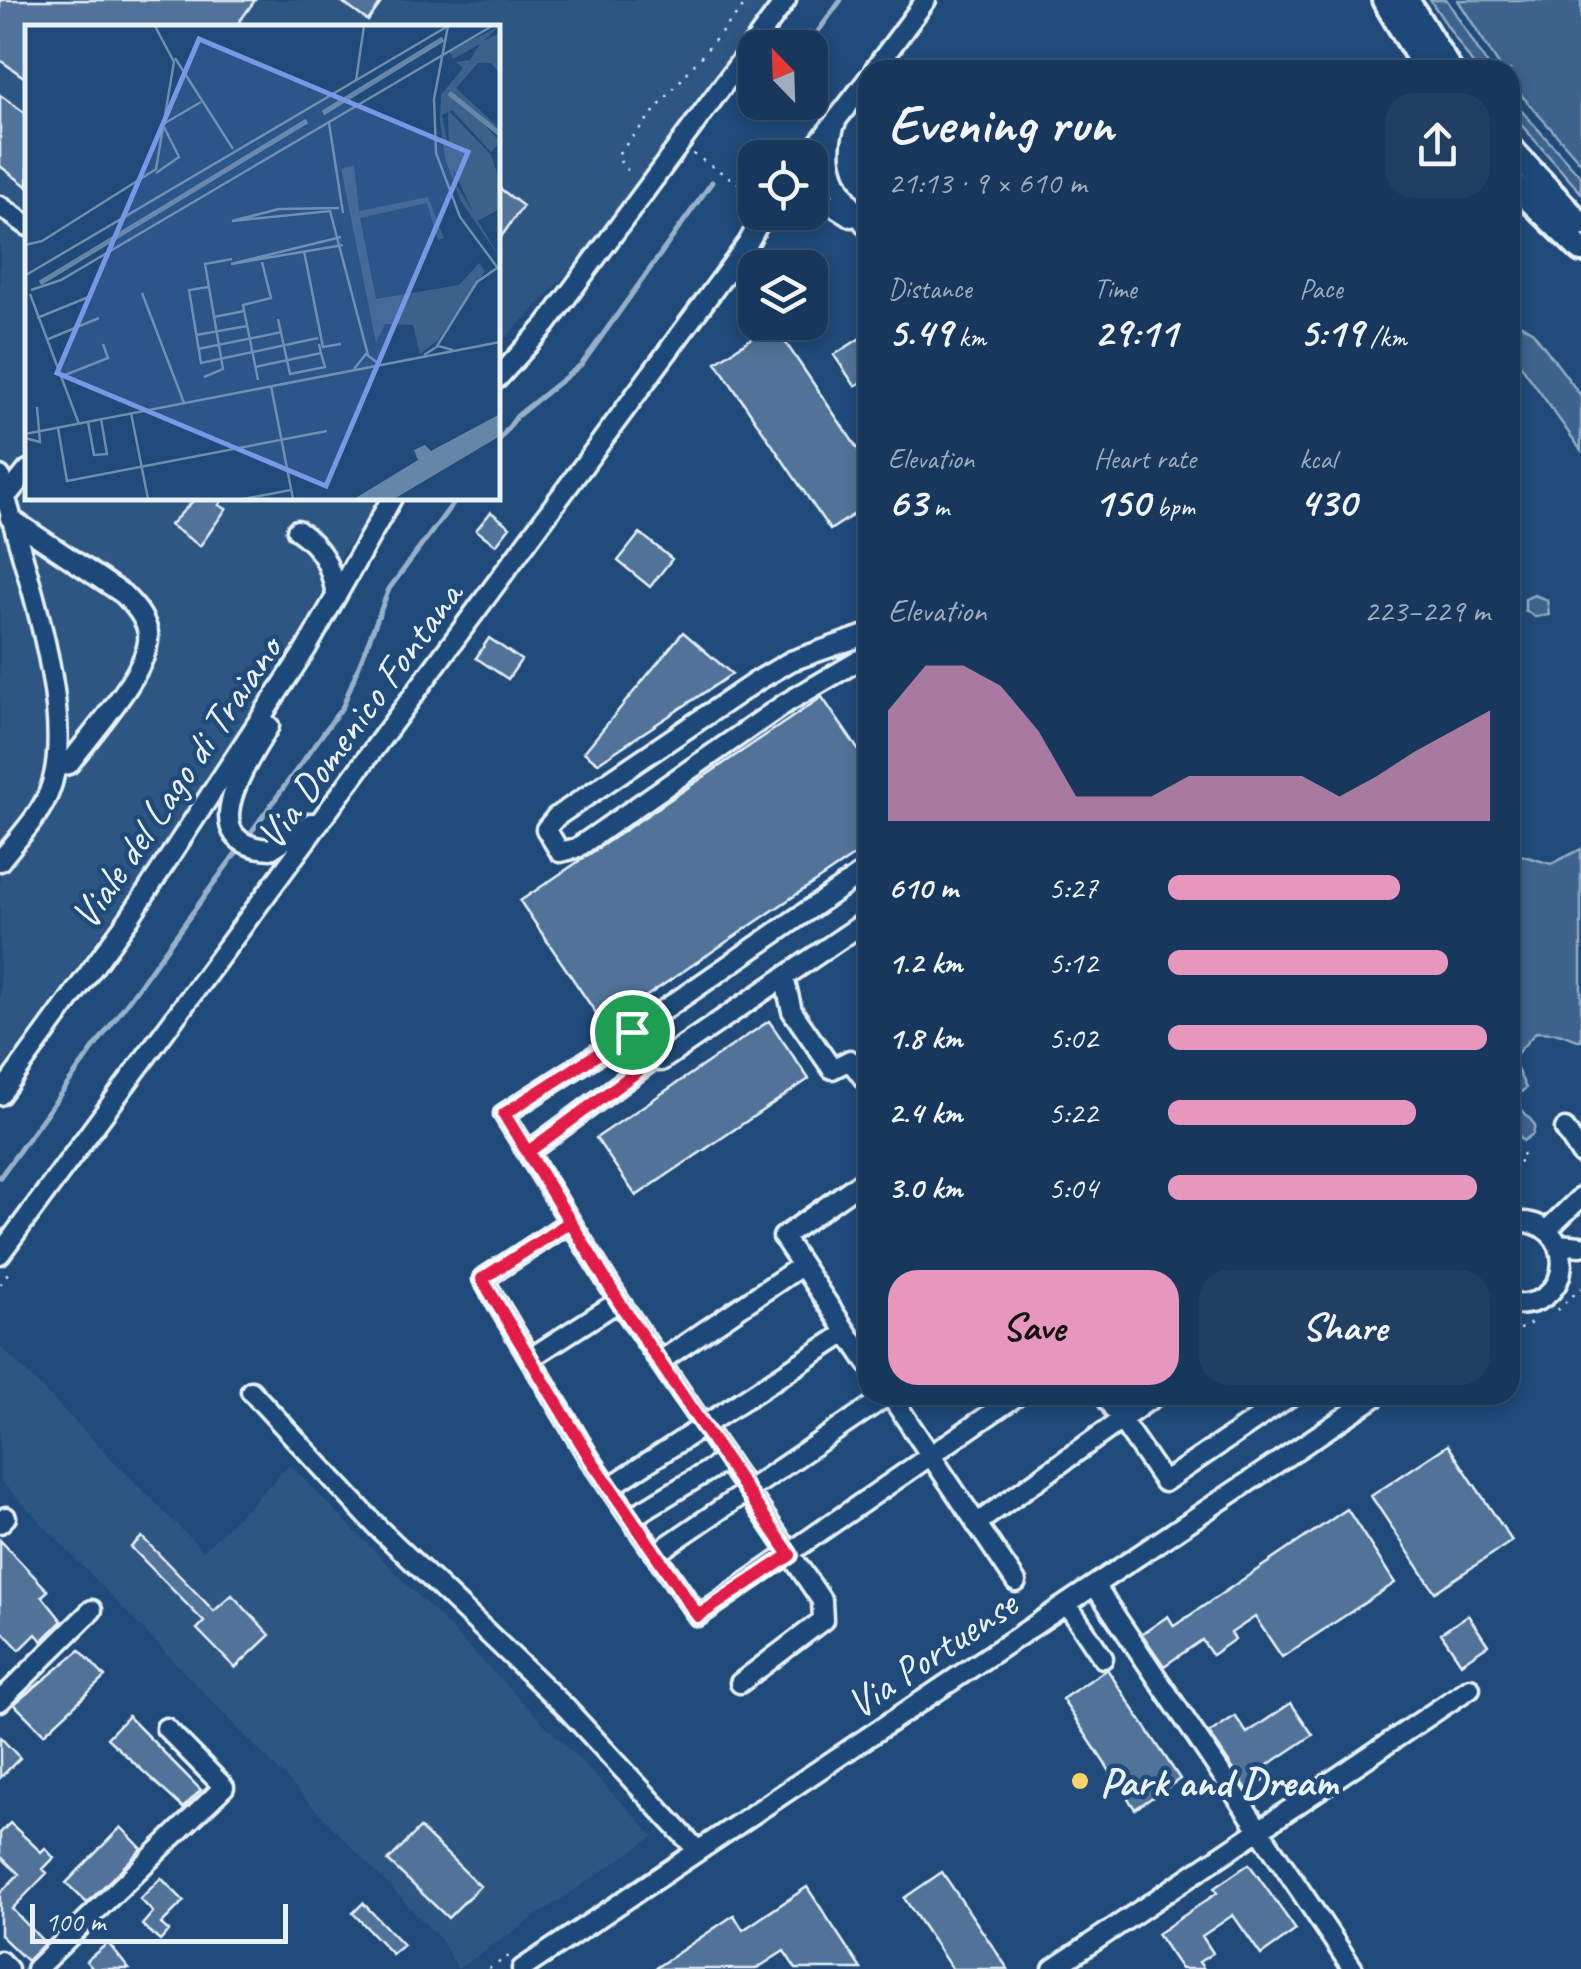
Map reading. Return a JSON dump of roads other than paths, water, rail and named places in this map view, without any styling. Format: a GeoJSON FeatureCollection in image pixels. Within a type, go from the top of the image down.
{"type":"FeatureCollection","features":[{"type":"Feature","properties":{"kind":"main road"},"geometry":{"type":"LineString","coordinates":[[1384,0],[1420,60]]}},
{"type":"Feature","properties":{"kind":"main road"},"geometry":{"type":"LineString","coordinates":[[1407,0],[1444,60]]}},
{"type":"Feature","properties":{"kind":"main road"},"geometry":{"type":"LineString","coordinates":[[1520,159],[1581,224]]}},
{"type":"Feature","properties":{"kind":"main road"},"geometry":{"type":"LineString","coordinates":[[1520,191],[1581,250]]}},
{"type":"Feature","properties":{"kind":"street"},"geometry":{"type":"LineString","coordinates":[[500,376],[546,325],[786,0]]}},
{"type":"Feature","properties":{"kind":"street"},"geometry":{"type":"LineString","coordinates":[[881,60],[926,0]]}},
{"type":"Feature","properties":{"kind":"street"},"geometry":{"type":"LineString","coordinates":[[821,140],[858,92]]}},
{"type":"Feature","properties":{"kind":"street"},"geometry":{"type":"LineString","coordinates":[[838,119],[827,146],[827,161],[858,216]]}},
{"type":"Feature","properties":{"kind":"street"},"geometry":{"type":"LineString","coordinates":[[828,199],[858,221]]}},
{"type":"Feature","properties":{"kind":"street"},"geometry":{"type":"LineString","coordinates":[[0,206],[25,224]]}},
{"type":"Feature","properties":{"kind":"street","name":"Via Domenico Fontana"},"geometry":{"type":"LineString","coordinates":[[0,1254],[755,230]]}},
{"type":"Feature","properties":{"kind":"street"},"geometry":{"type":"LineString","coordinates":[[748,243],[761,230]]}},
{"type":"Feature","properties":{"kind":"street"},"geometry":{"type":"LineString","coordinates":[[6,498],[25,474]]}},
{"type":"Feature","properties":{"kind":"street"},"geometry":{"type":"LineString","coordinates":[[0,476],[54,691],[61,742],[48,795],[0,861]]}},
{"type":"Feature","properties":{"kind":"street","name":"Viale del Lago di Traiano"},"geometry":{"type":"LineString","coordinates":[[0,1095],[130,917],[306,649],[391,500]]}},
{"type":"Feature","properties":{"kind":"street"},"geometry":{"type":"LineString","coordinates":[[10,518],[123,594],[137,609],[149,635],[146,652],[133,677],[69,764],[56,767]]}},
{"type":"Feature","properties":{"kind":"street"},"geometry":{"type":"LineString","coordinates":[[298,530],[315,542],[330,564],[336,594]]}},
{"type":"Feature","properties":{"kind":"street"},"geometry":{"type":"LineString","coordinates":[[858,638],[791,661],[757,681],[556,817],[546,829],[550,842],[560,852],[577,848],[786,703],[858,661]]}},
{"type":"Feature","properties":{"kind":"street"},"geometry":{"type":"LineString","coordinates":[[306,649],[232,790],[228,812],[233,830],[251,846],[271,849],[303,832],[361,768]]}},
{"type":"Feature","properties":{"kind":"street"},"geometry":{"type":"LineString","coordinates":[[740,1683],[810,1633],[826,1613],[704,1423],[619,1302],[504,1114],[632,1032],[858,876]]}},
{"type":"Feature","properties":{"kind":"street"},"geometry":{"type":"LineString","coordinates":[[528,1152],[650,1062],[661,1061],[858,927]]}},
{"type":"Feature","properties":{"kind":"street"},"geometry":{"type":"LineString","coordinates":[[784,977],[792,1011],[832,1069],[850,1060],[858,1071]]}},
{"type":"Feature","properties":{"kind":"street"},"geometry":{"type":"LineString","coordinates":[[632,1032],[638,1056],[650,1062]]}},
{"type":"Feature","properties":{"kind":"street"},"geometry":{"type":"LineString","coordinates":[[1565,1130],[1581,1154]]}},
{"type":"Feature","properties":{"kind":"street"},"geometry":{"type":"LineString","coordinates":[[858,1184],[783,1237],[858,1350]]}},
{"type":"Feature","properties":{"kind":"street"},"geometry":{"type":"LineString","coordinates":[[1553,1237],[1581,1197]]}},
{"type":"Feature","properties":{"kind":"street"},"geometry":{"type":"LineString","coordinates":[[570,1222],[482,1279],[610,1487],[698,1616],[1004,1405]]}},
{"type":"Feature","properties":{"kind":"street"},"geometry":{"type":"LineString","coordinates":[[1520,1225],[1581,1246]]}},
{"type":"Feature","properties":{"kind":"street"},"geometry":{"type":"LineString","coordinates":[[1553,1237],[1562,1268],[1558,1280]]}},
{"type":"Feature","properties":{"kind":"street"},"geometry":{"type":"LineString","coordinates":[[1520,1310],[1581,1262]]}},
{"type":"Feature","properties":{"kind":"street"},"geometry":{"type":"LineString","coordinates":[[662,1360],[801,1266]]}},
{"type":"Feature","properties":{"kind":"street"},"geometry":{"type":"LineString","coordinates":[[532,1357],[619,1302]]}},
{"type":"Feature","properties":{"kind":"street"},"geometry":{"type":"LineString","coordinates":[[1520,1304],[1533,1303]]}},
{"type":"Feature","properties":{"kind":"street"},"geometry":{"type":"LineString","coordinates":[[610,1487],[846,1333]]}},
{"type":"Feature","properties":{"kind":"street"},"geometry":{"type":"LineString","coordinates":[[251,1391],[378,1529],[566,1708],[698,1852]]}},
{"type":"Feature","properties":{"kind":"street"},"geometry":{"type":"LineString","coordinates":[[655,1554],[874,1405]]}},
{"type":"Feature","properties":{"kind":"street"},"geometry":{"type":"LineString","coordinates":[[896,1405],[1016,1582]]}},
{"type":"Feature","properties":{"kind":"street"},"geometry":{"type":"LineString","coordinates":[[1110,1405],[1164,1482],[1277,1405]]}},
{"type":"Feature","properties":{"kind":"street"},"geometry":{"type":"LineString","coordinates":[[976,1524],[1142,1405]]}},
{"type":"Feature","properties":{"kind":"street","name":"Via Portuense"},"geometry":{"type":"LineString","coordinates":[[522,1969],[1363,1405]]}},
{"type":"Feature","properties":{"kind":"street"},"geometry":{"type":"LineString","coordinates":[[632,1517],[726,1460]]}},
{"type":"Feature","properties":{"kind":"street"},"geometry":{"type":"LineString","coordinates":[[1094,1586],[1353,1969]]}},
{"type":"Feature","properties":{"kind":"street"},"geometry":{"type":"LineString","coordinates":[[1068,1604],[1103,1658]]}},
{"type":"Feature","properties":{"kind":"street"},"geometry":{"type":"LineString","coordinates":[[0,1702],[92,1610]]}},
{"type":"Feature","properties":{"kind":"street"},"geometry":{"type":"LineString","coordinates":[[1053,1969],[1470,1688]]}},
{"type":"Feature","properties":{"kind":"street"},"geometry":{"type":"LineString","coordinates":[[36,1969],[224,1787],[166,1728]]}},
{"type":"Feature","properties":{"kind":"street"},"geometry":{"type":"LineString","coordinates":[[0,1960],[8,1969]]}},
{"type":"Feature","properties":{"kind":"waterway"},"geometry":{"type":"LineString","coordinates":[[819,30],[841,0]]}},
{"type":"Feature","properties":{"kind":"waterway"},"geometry":{"type":"LineString","coordinates":[[500,439],[517,416],[582,364],[712,182]]}},
{"type":"Feature","properties":{"kind":"waterway"},"geometry":{"type":"LineString","coordinates":[[0,1177],[343,706],[389,589],[456,500]]}},
{"type":"Feature","properties":{"kind":"place","name":"Park and Dream"},"geometry":{"type":"Point","coordinates":[1080,1781]}}]}
